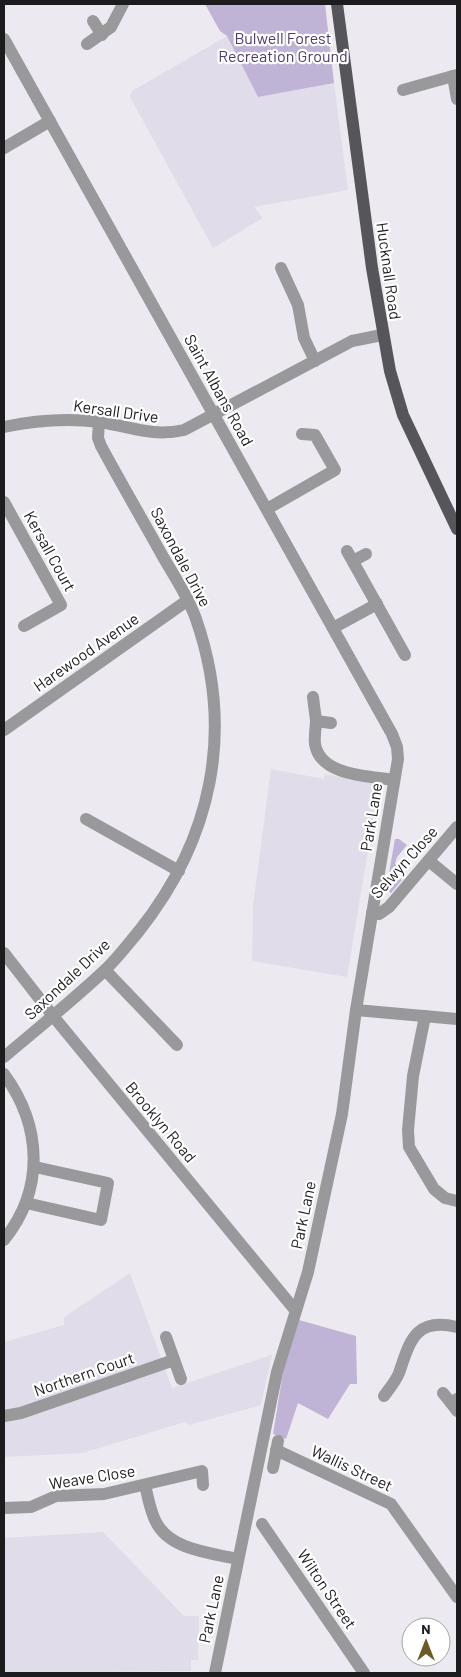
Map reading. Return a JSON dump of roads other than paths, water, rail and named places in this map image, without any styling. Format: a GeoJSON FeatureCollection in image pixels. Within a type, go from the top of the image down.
{"type":"FeatureCollection","features":[{"type":"Feature","properties":{"kind":"main road","name":"Hucknall Road"},"geometry":{"type":"LineString","coordinates":[[337,4],[382,335],[403,415],[457,529]]}},
{"type":"Feature","properties":{"kind":"street"},"geometry":{"type":"LineString","coordinates":[[87,44],[102,35],[116,21],[123,4]]}},
{"type":"Feature","properties":{"kind":"street"},"geometry":{"type":"LineString","coordinates":[[93,22],[102,35]]}},
{"type":"Feature","properties":{"kind":"street","name":"Saint Albans Road"},"geometry":{"type":"LineString","coordinates":[[4,38],[395,739],[398,759]]}},
{"type":"Feature","properties":{"kind":"street"},"geometry":{"type":"LineString","coordinates":[[403,90],[455,75],[457,99]]}},
{"type":"Feature","properties":{"kind":"street"},"geometry":{"type":"LineString","coordinates":[[4,148],[50,121]]}},
{"type":"Feature","properties":{"kind":"street"},"geometry":{"type":"LineString","coordinates":[[281,268],[298,305],[304,338],[315,361]]}},
{"type":"Feature","properties":{"kind":"street","name":"Kersall Drive"},"geometry":{"type":"LineString","coordinates":[[4,427],[47,420],[99,422],[150,433],[170,433],[195,426],[215,416],[352,341],[382,335]]}},
{"type":"Feature","properties":{"kind":"street","name":"Saxondale Drive"},"geometry":{"type":"LineString","coordinates":[[4,1057],[105,970],[146,922],[179,871],[194,841],[205,808],[215,741],[212,684],[202,637],[188,600],[101,446],[98,438],[99,422]]}},
{"type":"Feature","properties":{"kind":"street"},"geometry":{"type":"LineString","coordinates":[[266,509],[335,470],[318,430],[302,434]]}},
{"type":"Feature","properties":{"kind":"street","name":"Kersall Court"},"geometry":{"type":"LineString","coordinates":[[4,502],[61,605],[24,626]]}},
{"type":"Feature","properties":{"kind":"street"},"geometry":{"type":"LineString","coordinates":[[366,554],[350,556],[405,655]]}},
{"type":"Feature","properties":{"kind":"street","name":"Harewood Avenue"},"geometry":{"type":"LineString","coordinates":[[4,730],[188,600]]}},
{"type":"Feature","properties":{"kind":"street"},"geometry":{"type":"LineString","coordinates":[[334,628],[376,604]]}},
{"type":"Feature","properties":{"kind":"street"},"geometry":{"type":"LineString","coordinates":[[314,697],[315,744],[318,753],[326,764],[338,770],[394,780]]}},
{"type":"Feature","properties":{"kind":"street"},"geometry":{"type":"LineString","coordinates":[[316,721],[331,723]]}},
{"type":"Feature","properties":{"kind":"street","name":"Park Lane"},"geometry":{"type":"LineString","coordinates":[[214,1673],[277,1372],[285,1341],[308,1272],[342,1114],[356,1010],[398,759]]}},
{"type":"Feature","properties":{"kind":"street"},"geometry":{"type":"LineString","coordinates":[[86,819],[179,871]]}},
{"type":"Feature","properties":{"kind":"street","name":"Selwyn Close"},"geometry":{"type":"LineString","coordinates":[[372,913],[379,914],[389,907],[457,826]]}},
{"type":"Feature","properties":{"kind":"street"},"geometry":{"type":"LineString","coordinates":[[429,861],[457,884]]}},
{"type":"Feature","properties":{"kind":"street","name":"Brooklyn Road"},"geometry":{"type":"LineString","coordinates":[[4,953],[53,1016],[295,1310]]}},
{"type":"Feature","properties":{"kind":"street"},"geometry":{"type":"LineString","coordinates":[[105,970],[177,1045]]}},
{"type":"Feature","properties":{"kind":"street"},"geometry":{"type":"LineString","coordinates":[[356,1010],[457,1019]]}},
{"type":"Feature","properties":{"kind":"street"},"geometry":{"type":"LineString","coordinates":[[426,1016],[413,1076],[408,1130],[409,1147],[434,1189],[445,1198],[457,1200]]}},
{"type":"Feature","properties":{"kind":"street"},"geometry":{"type":"LineString","coordinates":[[4,1074],[26,1111],[33,1139],[35,1167],[26,1203],[4,1240]]}},
{"type":"Feature","properties":{"kind":"street"},"geometry":{"type":"LineString","coordinates":[[26,1203],[101,1220],[108,1183],[35,1167]]}},
{"type":"Feature","properties":{"kind":"street"},"geometry":{"type":"LineString","coordinates":[[384,1396],[399,1374],[406,1350],[414,1337],[429,1326],[447,1324],[457,1327]]}},
{"type":"Feature","properties":{"kind":"street"},"geometry":{"type":"LineString","coordinates":[[166,1337],[181,1379]]}},
{"type":"Feature","properties":{"kind":"street","name":"Northern Court"},"geometry":{"type":"LineString","coordinates":[[4,1416],[21,1413],[174,1360]]}},
{"type":"Feature","properties":{"kind":"street"},"geometry":{"type":"LineString","coordinates":[[443,1393],[455,1404]]}},
{"type":"Feature","properties":{"kind":"street","name":"Wallis Street"},"geometry":{"type":"LineString","coordinates":[[273,1468],[277,1446],[391,1504],[457,1598]]}},
{"type":"Feature","properties":{"kind":"street","name":"Weave Close"},"geometry":{"type":"LineString","coordinates":[[4,1508],[30,1507],[56,1496],[104,1494],[202,1471],[203,1485]]}},
{"type":"Feature","properties":{"kind":"street"},"geometry":{"type":"LineString","coordinates":[[145,1485],[156,1522],[173,1541],[183,1546],[238,1559]]}},
{"type":"Feature","properties":{"kind":"street","name":"Wilton Street"},"geometry":{"type":"LineString","coordinates":[[262,1524],[364,1673]]}},
{"type":"Feature","properties":{"kind":"park label","name":"Bulwell Forest Recreation Ground"},"geometry":{"type":"Point","coordinates":[283,47]}}]}
